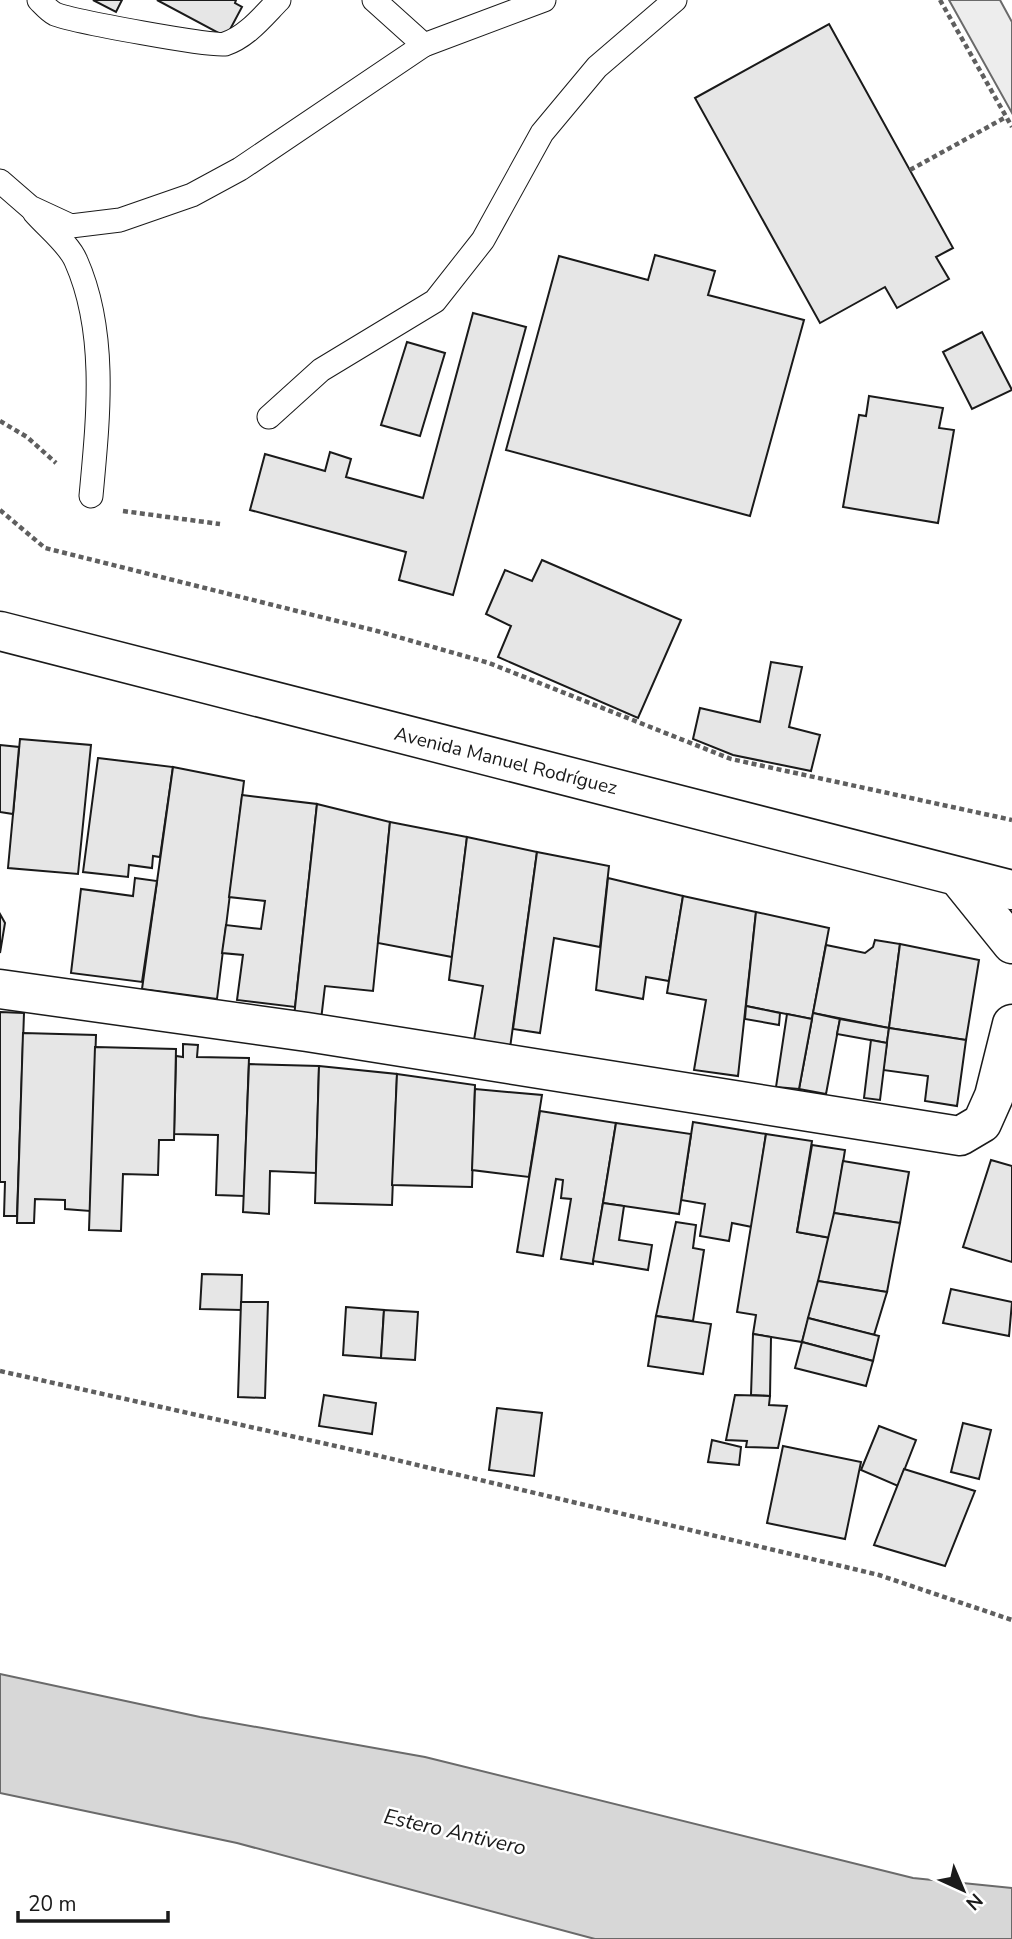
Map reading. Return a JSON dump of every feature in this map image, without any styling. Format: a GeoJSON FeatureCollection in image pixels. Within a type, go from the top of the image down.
{"type":"FeatureCollection","features":[{"type":"Feature","properties":{"kind":"street","name":"Avenida Manuel Rodríguez"},"geometry":{"type":"LineString","coordinates":[[0,631],[1012,890]]}},
{"type":"Feature","properties":{"kind":"street"},"geometry":{"type":"LineString","coordinates":[[958,877],[1012,944]]}},
{"type":"Feature","properties":{"kind":"street"},"geometry":{"type":"LineString","coordinates":[[0,989],[307,1032],[960,1136],[982,1123],[994,1096],[1012,1024]]}},
{"type":"Feature","properties":{"kind":"lane"},"geometry":{"type":"LineString","coordinates":[[39,0],[52,13],[213,44],[224,44],[246,32],[279,0]]}},
{"type":"Feature","properties":{"kind":"lane"},"geometry":{"type":"LineString","coordinates":[[374,0],[424,45]]}},
{"type":"Feature","properties":{"kind":"lane"},"geometry":{"type":"LineString","coordinates":[[30,207],[71,226],[120,220],[192,195],[288,139],[424,45],[544,0]]}},
{"type":"Feature","properties":{"kind":"lane"},"geometry":{"type":"LineString","coordinates":[[269,417],[321,370],[435,301],[483,240],[542,133],[597,67],[675,0]]}},
{"type":"Feature","properties":{"kind":"lane"},"geometry":{"type":"LineString","coordinates":[[0,181],[30,207],[76,259],[93,320],[99,409],[91,496]]}},
{"type":"Feature","properties":{"kind":"path"},"geometry":{"type":"LineString","coordinates":[[940,0],[1012,127]]}},
{"type":"Feature","properties":{"kind":"path"},"geometry":{"type":"LineString","coordinates":[[910,170],[1006,117]]}},
{"type":"Feature","properties":{"kind":"path"},"geometry":{"type":"LineString","coordinates":[[0,510],[45,548],[377,631],[489,663],[731,759],[1012,820]]}},
{"type":"Feature","properties":{"kind":"path"},"geometry":{"type":"LineString","coordinates":[[0,1371],[354,1450],[866,1572],[1012,1620]]}},
{"type":"Feature","properties":{"kind":"shaded area"},"geometry":{"type":"Polygon","coordinates":[[[949,0],[1000,0],[1012,22],[1012,113],[949,0]]]}},
{"type":"Feature","properties":{"kind":"water","name":"Estero Antivero"},"geometry":{"type":"Polygon","coordinates":[[[0,1674],[200,1717],[425,1757],[913,1878],[1012,1888],[1012,1939],[595,1939],[237,1843],[0,1793],[0,1674]]]}},
{"type":"Feature","properties":{"kind":"building"},"geometry":{"type":"Polygon","coordinates":[[[93,0],[122,0],[116,12],[93,0]]]}},
{"type":"Feature","properties":{"kind":"building"},"geometry":{"type":"Polygon","coordinates":[[[157,0],[236,0],[235,3],[242,7],[226,37],[157,0]]]}},
{"type":"Feature","properties":{"kind":"building"},"geometry":{"type":"Polygon","coordinates":[[[829,24],[953,248],[936,257],[949,279],[897,308],[885,287],[820,323],[695,98],[829,24]]]}},
{"type":"Feature","properties":{"kind":"building"},"geometry":{"type":"Polygon","coordinates":[[[655,255],[715,271],[708,295],[804,320],[750,516],[506,450],[559,256],[648,280],[655,255]]]}},
{"type":"Feature","properties":{"kind":"building"},"geometry":{"type":"Polygon","coordinates":[[[473,313],[526,327],[453,595],[399,580],[406,552],[250,510],[265,454],[325,471],[330,452],[351,459],[346,477],[423,498],[473,313]]]}},
{"type":"Feature","properties":{"kind":"building"},"geometry":{"type":"Polygon","coordinates":[[[982,332],[1012,390],[972,409],[943,352],[982,332]]]}},
{"type":"Feature","properties":{"kind":"building"},"geometry":{"type":"Polygon","coordinates":[[[407,342],[445,353],[420,436],[381,425],[407,342]]]}},
{"type":"Feature","properties":{"kind":"building"},"geometry":{"type":"Polygon","coordinates":[[[869,396],[943,408],[939,428],[954,430],[938,523],[843,507],[859,415],[866,416],[869,396]]]}},
{"type":"Feature","properties":{"kind":"building"},"geometry":{"type":"Polygon","coordinates":[[[542,560],[681,620],[638,718],[498,657],[511,626],[486,614],[505,570],[532,581],[542,560]]]}},
{"type":"Feature","properties":{"kind":"building"},"geometry":{"type":"Polygon","coordinates":[[[771,662],[802,667],[789,727],[820,735],[811,771],[733,755],[693,739],[700,708],[760,722],[771,662]]]}},
{"type":"Feature","properties":{"kind":"building"},"geometry":{"type":"Polygon","coordinates":[[[20,739],[91,745],[78,874],[8,868],[20,739]]]}},
{"type":"Feature","properties":{"kind":"building"},"geometry":{"type":"Polygon","coordinates":[[[0,745],[19,747],[13,814],[0,812],[0,745]]]}},
{"type":"Feature","properties":{"kind":"building"},"geometry":{"type":"Polygon","coordinates":[[[98,758],[173,767],[160,857],[153,856],[152,868],[129,865],[128,877],[83,872],[98,758]]]}},
{"type":"Feature","properties":{"kind":"building"},"geometry":{"type":"Polygon","coordinates":[[[173,767],[244,781],[217,999],[142,989],[173,767]]]}},
{"type":"Feature","properties":{"kind":"building"},"geometry":{"type":"Polygon","coordinates":[[[242,795],[317,804],[295,1007],[237,1000],[243,955],[222,953],[226,925],[261,929],[265,901],[229,897],[242,795]]]}},
{"type":"Feature","properties":{"kind":"building"},"geometry":{"type":"Polygon","coordinates":[[[317,804],[390,822],[373,991],[325,986],[321,1020],[294,1017],[317,804]]]}},
{"type":"Feature","properties":{"kind":"building"},"geometry":{"type":"Polygon","coordinates":[[[390,822],[467,837],[452,957],[378,943],[390,822]]]}},
{"type":"Feature","properties":{"kind":"building"},"geometry":{"type":"Polygon","coordinates":[[[467,837],[537,852],[510,1048],[474,1040],[483,986],[449,980],[467,837]]]}},
{"type":"Feature","properties":{"kind":"building"},"geometry":{"type":"Polygon","coordinates":[[[537,852],[609,866],[600,947],[554,938],[540,1033],[513,1029],[537,852]]]}},
{"type":"Feature","properties":{"kind":"building"},"geometry":{"type":"Polygon","coordinates":[[[135,878],[157,881],[142,982],[71,973],[81,889],[133,896],[135,878]]]}},
{"type":"Feature","properties":{"kind":"building"},"geometry":{"type":"Polygon","coordinates":[[[608,878],[683,896],[669,981],[646,977],[643,999],[596,990],[608,878]]]}},
{"type":"Feature","properties":{"kind":"building"},"geometry":{"type":"Polygon","coordinates":[[[683,896],[756,912],[738,1076],[694,1070],[706,1000],[667,993],[683,896]]]}},
{"type":"Feature","properties":{"kind":"building"},"geometry":{"type":"Polygon","coordinates":[[[756,912],[829,928],[812,1019],[746,1006],[756,912]]]}},
{"type":"Feature","properties":{"kind":"building"},"geometry":{"type":"Polygon","coordinates":[[[0,914],[5,923],[0,953],[0,914]]]}},
{"type":"Feature","properties":{"kind":"building"},"geometry":{"type":"Polygon","coordinates":[[[875,940],[900,944],[889,1028],[813,1013],[826,945],[865,953],[873,947],[875,940]]]}},
{"type":"Feature","properties":{"kind":"building"},"geometry":{"type":"Polygon","coordinates":[[[900,944],[979,960],[966,1040],[889,1028],[900,944]]]}},
{"type":"Feature","properties":{"kind":"building"},"geometry":{"type":"Polygon","coordinates":[[[746,1006],[780,1013],[779,1025],[745,1019],[746,1006]]]}},
{"type":"Feature","properties":{"kind":"building"},"geometry":{"type":"Polygon","coordinates":[[[0,1012],[24,1013],[17,1216],[4,1216],[5,1182],[0,1182],[0,1012]]]}},
{"type":"Feature","properties":{"kind":"building"},"geometry":{"type":"Polygon","coordinates":[[[813,1013],[840,1019],[826,1094],[799,1089],[813,1013]]]}},
{"type":"Feature","properties":{"kind":"building"},"geometry":{"type":"Polygon","coordinates":[[[787,1014],[812,1019],[799,1089],[776,1087],[787,1014]]]}},
{"type":"Feature","properties":{"kind":"building"},"geometry":{"type":"Polygon","coordinates":[[[840,1019],[889,1028],[887,1043],[837,1034],[840,1019]]]}},
{"type":"Feature","properties":{"kind":"building"},"geometry":{"type":"Polygon","coordinates":[[[889,1028],[966,1040],[957,1106],[925,1101],[928,1076],[883,1070],[889,1028]]]}},
{"type":"Feature","properties":{"kind":"building"},"geometry":{"type":"Polygon","coordinates":[[[23,1033],[96,1035],[90,1211],[65,1209],[65,1200],[35,1199],[34,1223],[17,1223],[23,1033]]]}},
{"type":"Feature","properties":{"kind":"building"},"geometry":{"type":"Polygon","coordinates":[[[871,1040],[887,1043],[880,1100],[864,1098],[871,1040]]]}},
{"type":"Feature","properties":{"kind":"building"},"geometry":{"type":"Polygon","coordinates":[[[183,1044],[198,1045],[197,1057],[249,1058],[244,1196],[216,1195],[218,1135],[174,1134],[176,1056],[183,1057],[183,1044]]]}},
{"type":"Feature","properties":{"kind":"building"},"geometry":{"type":"Polygon","coordinates":[[[95,1047],[176,1049],[174,1140],[159,1140],[158,1175],[123,1174],[121,1231],[89,1230],[95,1047]]]}},
{"type":"Feature","properties":{"kind":"building"},"geometry":{"type":"Polygon","coordinates":[[[249,1064],[319,1066],[316,1173],[270,1171],[269,1214],[243,1212],[249,1064]]]}},
{"type":"Feature","properties":{"kind":"building"},"geometry":{"type":"Polygon","coordinates":[[[319,1066],[397,1074],[392,1205],[315,1203],[319,1066]]]}},
{"type":"Feature","properties":{"kind":"building"},"geometry":{"type":"Polygon","coordinates":[[[397,1074],[475,1085],[472,1187],[392,1185],[397,1074]]]}},
{"type":"Feature","properties":{"kind":"building"},"geometry":{"type":"Polygon","coordinates":[[[475,1089],[542,1095],[529,1177],[472,1170],[475,1089]]]}},
{"type":"Feature","properties":{"kind":"building"},"geometry":{"type":"Polygon","coordinates":[[[540,1111],[616,1123],[593,1264],[561,1259],[571,1199],[561,1198],[563,1180],[556,1179],[543,1256],[517,1252],[540,1111]]]}},
{"type":"Feature","properties":{"kind":"building"},"geometry":{"type":"Polygon","coordinates":[[[693,1122],[766,1134],[752,1227],[732,1223],[729,1241],[700,1236],[705,1204],[681,1200],[693,1122]]]}},
{"type":"Feature","properties":{"kind":"building"},"geometry":{"type":"Polygon","coordinates":[[[616,1123],[691,1134],[679,1214],[603,1203],[616,1123]]]}},
{"type":"Feature","properties":{"kind":"building"},"geometry":{"type":"Polygon","coordinates":[[[766,1134],[812,1141],[797,1232],[831,1238],[802,1342],[753,1334],[756,1315],[737,1312],[766,1134]]]}},
{"type":"Feature","properties":{"kind":"building"},"geometry":{"type":"Polygon","coordinates":[[[812,1145],[845,1150],[831,1238],[797,1232],[812,1145]]]}},
{"type":"Feature","properties":{"kind":"building"},"geometry":{"type":"Polygon","coordinates":[[[991,1160],[1012,1166],[1012,1262],[963,1247],[991,1160]]]}},
{"type":"Feature","properties":{"kind":"building"},"geometry":{"type":"Polygon","coordinates":[[[843,1161],[909,1172],[900,1223],[834,1213],[843,1161]]]}},
{"type":"Feature","properties":{"kind":"building"},"geometry":{"type":"Polygon","coordinates":[[[603,1203],[624,1206],[619,1240],[652,1245],[648,1270],[593,1261],[603,1203]]]}},
{"type":"Feature","properties":{"kind":"building"},"geometry":{"type":"Polygon","coordinates":[[[834,1213],[900,1223],[887,1292],[818,1281],[834,1213]]]}},
{"type":"Feature","properties":{"kind":"building"},"geometry":{"type":"Polygon","coordinates":[[[676,1222],[696,1225],[693,1248],[704,1250],[693,1321],[656,1316],[676,1222]]]}},
{"type":"Feature","properties":{"kind":"building"},"geometry":{"type":"Polygon","coordinates":[[[202,1274],[242,1275],[241,1310],[200,1309],[202,1274]]]}},
{"type":"Feature","properties":{"kind":"building"},"geometry":{"type":"Polygon","coordinates":[[[818,1281],[887,1292],[874,1335],[808,1318],[818,1281]]]}},
{"type":"Feature","properties":{"kind":"building"},"geometry":{"type":"Polygon","coordinates":[[[951,1289],[1012,1302],[1009,1336],[943,1323],[951,1289]]]}},
{"type":"Feature","properties":{"kind":"building"},"geometry":{"type":"Polygon","coordinates":[[[241,1302],[268,1302],[265,1398],[238,1397],[241,1302]]]}},
{"type":"Feature","properties":{"kind":"building"},"geometry":{"type":"Polygon","coordinates":[[[346,1307],[384,1310],[381,1358],[343,1355],[346,1307]]]}},
{"type":"Feature","properties":{"kind":"building"},"geometry":{"type":"Polygon","coordinates":[[[384,1310],[418,1312],[415,1360],[381,1358],[384,1310]]]}},
{"type":"Feature","properties":{"kind":"building"},"geometry":{"type":"Polygon","coordinates":[[[656,1316],[711,1324],[703,1374],[648,1366],[656,1316]]]}},
{"type":"Feature","properties":{"kind":"building"},"geometry":{"type":"Polygon","coordinates":[[[808,1318],[879,1336],[873,1361],[802,1342],[808,1318]]]}},
{"type":"Feature","properties":{"kind":"building"},"geometry":{"type":"Polygon","coordinates":[[[753,1334],[771,1337],[770,1396],[751,1395],[753,1334]]]}},
{"type":"Feature","properties":{"kind":"building"},"geometry":{"type":"Polygon","coordinates":[[[802,1342],[873,1361],[866,1386],[795,1368],[802,1342]]]}},
{"type":"Feature","properties":{"kind":"building"},"geometry":{"type":"Polygon","coordinates":[[[324,1395],[376,1403],[372,1434],[319,1426],[324,1395]]]}},
{"type":"Feature","properties":{"kind":"building"},"geometry":{"type":"Polygon","coordinates":[[[735,1395],[770,1396],[769,1405],[787,1406],[778,1448],[746,1447],[747,1441],[726,1440],[735,1395]]]}},
{"type":"Feature","properties":{"kind":"building"},"geometry":{"type":"Polygon","coordinates":[[[497,1408],[542,1413],[534,1476],[489,1470],[497,1408]]]}},
{"type":"Feature","properties":{"kind":"building"},"geometry":{"type":"Polygon","coordinates":[[[963,1423],[991,1430],[979,1479],[951,1472],[963,1423]]]}},
{"type":"Feature","properties":{"kind":"building"},"geometry":{"type":"Polygon","coordinates":[[[879,1426],[916,1440],[898,1486],[861,1470],[879,1426]]]}},
{"type":"Feature","properties":{"kind":"building"},"geometry":{"type":"Polygon","coordinates":[[[712,1440],[741,1447],[739,1465],[708,1462],[712,1440]]]}},
{"type":"Feature","properties":{"kind":"building"},"geometry":{"type":"Polygon","coordinates":[[[783,1446],[861,1462],[845,1539],[767,1523],[783,1446]]]}},
{"type":"Feature","properties":{"kind":"building"},"geometry":{"type":"Polygon","coordinates":[[[904,1469],[975,1491],[945,1566],[874,1545],[904,1469]]]}}]}
